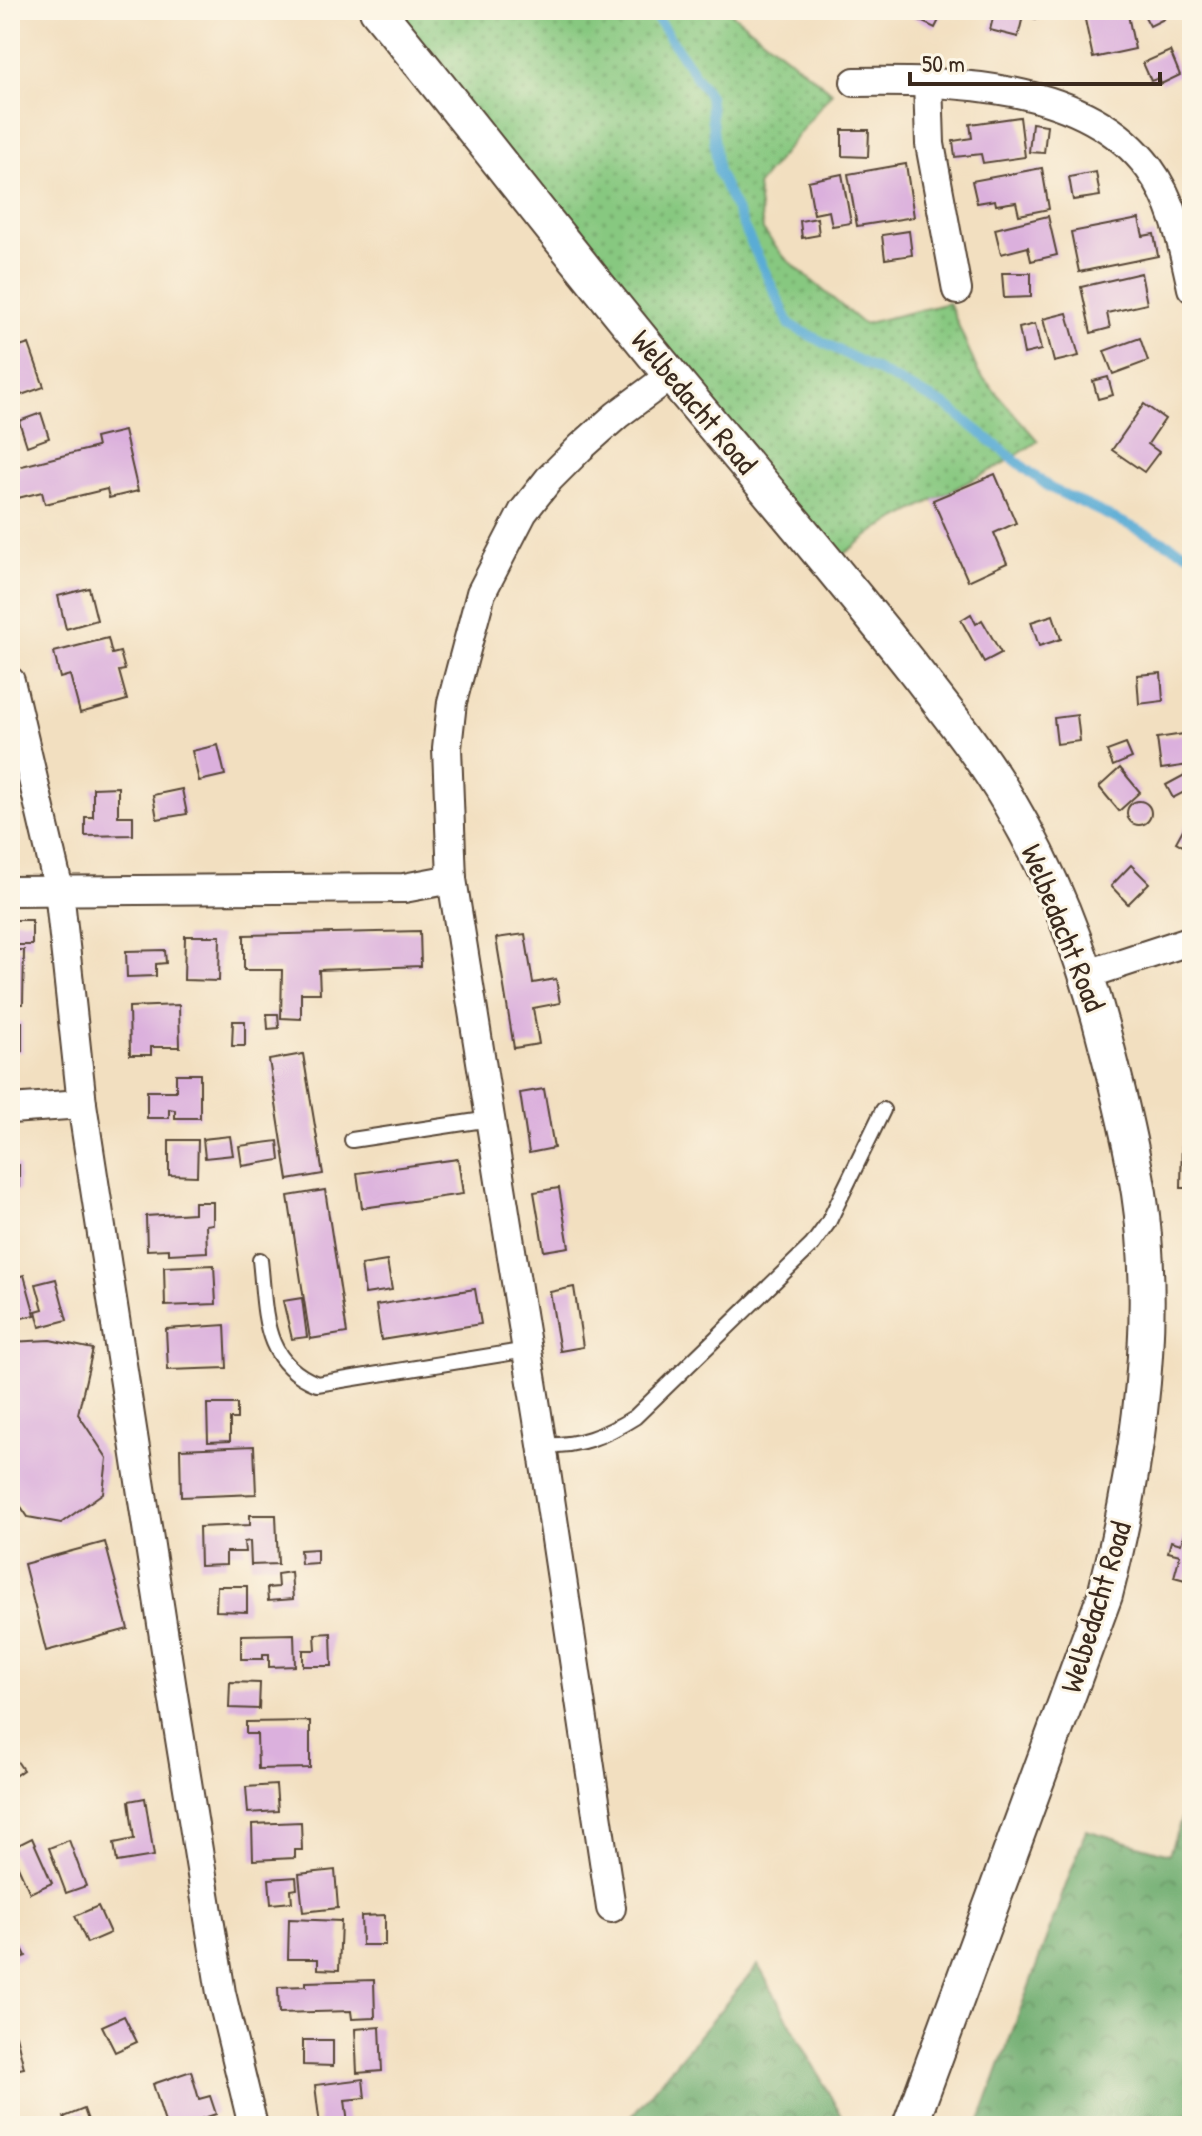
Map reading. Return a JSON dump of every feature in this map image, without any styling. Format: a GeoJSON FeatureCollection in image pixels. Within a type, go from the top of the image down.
{"type":"FeatureCollection","features":[{"type":"Feature","properties":{"kind":"street","name":"Welbedacht Road"},"geometry":{"type":"LineString","coordinates":[[377,10],[671,375],[858,598],[974,746],[1011,804],[1050,878],[1088,974],[1114,1075],[1139,1194],[1145,1261],[1141,1392],[1123,1525],[1105,1595],[910,2126]]}},
{"type":"Feature","properties":{"kind":"street"},"geometry":{"type":"LineString","coordinates":[[928,81],[930,144],[957,290]]}},
{"type":"Feature","properties":{"kind":"street"},"geometry":{"type":"LineString","coordinates":[[855,82],[928,81],[982,85],[1020,93],[1085,117],[1126,144],[1149,167],[1172,210],[1192,288]]}},
{"type":"Feature","properties":{"kind":"street"},"geometry":{"type":"LineString","coordinates":[[611,1908],[542,1445],[452,879],[447,748],[452,702],[481,593],[523,512],[549,479],[617,415],[671,375]]}},
{"type":"Feature","properties":{"kind":"street"},"geometry":{"type":"LineString","coordinates":[[10,681],[59,890],[82,1104],[219,1982],[253,2126]]}},
{"type":"Feature","properties":{"kind":"street"},"geometry":{"type":"LineString","coordinates":[[10,891],[404,888],[452,879]]}},
{"type":"Feature","properties":{"kind":"street"},"geometry":{"type":"LineString","coordinates":[[1088,974],[1192,940]]}},
{"type":"Feature","properties":{"kind":"street"},"geometry":{"type":"LineString","coordinates":[[10,1109],[82,1104]]}},
{"type":"Feature","properties":{"kind":"lane"},"geometry":{"type":"LineString","coordinates":[[542,1445],[566,1447],[608,1434],[635,1417],[812,1245],[828,1223],[883,1110]]}},
{"type":"Feature","properties":{"kind":"lane"},"geometry":{"type":"LineString","coordinates":[[352,1140],[490,1119]]}},
{"type":"Feature","properties":{"kind":"lane"},"geometry":{"type":"LineString","coordinates":[[260,1260],[273,1348],[298,1376],[317,1384],[527,1350]]}},
{"type":"Feature","properties":{"kind":"green space"},"geometry":{"type":"Polygon","coordinates":[[[386,10],[727,10],[832,92],[757,186],[763,230],[785,258],[863,324],[949,303],[978,372],[1038,441],[1005,463],[879,528],[833,562],[386,10]]]}},
{"type":"Feature","properties":{"kind":"green space"},"geometry":{"type":"Polygon","coordinates":[[[1192,1787],[1192,2126],[978,2126],[1086,1830],[1169,1854],[1192,1787]]]}},
{"type":"Feature","properties":{"kind":"green space"},"geometry":{"type":"Polygon","coordinates":[[[758,1965],[847,2126],[623,2126],[758,1965]]]}},
{"type":"Feature","properties":{"kind":"building"},"geometry":{"type":"Polygon","coordinates":[[[911,10],[944,10],[935,28],[908,15],[911,10]]]}},
{"type":"Feature","properties":{"kind":"building"},"geometry":{"type":"Polygon","coordinates":[[[995,10],[1041,10],[1038,19],[1023,16],[1018,37],[990,30],[995,10]]]}},
{"type":"Feature","properties":{"kind":"building"},"geometry":{"type":"Polygon","coordinates":[[[1083,10],[1144,10],[1128,15],[1135,49],[1093,58],[1083,10]]]}},
{"type":"Feature","properties":{"kind":"building"},"geometry":{"type":"Polygon","coordinates":[[[1159,10],[1164,19],[1150,26],[1144,15],[1159,10]]]}},
{"type":"Feature","properties":{"kind":"building"},"geometry":{"type":"Polygon","coordinates":[[[1170,51],[1180,75],[1161,84],[1159,78],[1151,81],[1143,63],[1170,51]]]}},
{"type":"Feature","properties":{"kind":"building"},"geometry":{"type":"Polygon","coordinates":[[[1020,117],[1025,157],[983,163],[981,154],[955,157],[953,141],[972,138],[970,124],[1020,117]]]}},
{"type":"Feature","properties":{"kind":"building"},"geometry":{"type":"Polygon","coordinates":[[[1032,123],[1047,125],[1044,153],[1029,152],[1032,123]]]}},
{"type":"Feature","properties":{"kind":"building"},"geometry":{"type":"Polygon","coordinates":[[[842,130],[869,130],[868,157],[842,156],[842,130]]]}},
{"type":"Feature","properties":{"kind":"building"},"geometry":{"type":"Polygon","coordinates":[[[906,164],[914,217],[857,226],[848,174],[906,164]]]}},
{"type":"Feature","properties":{"kind":"building"},"geometry":{"type":"Polygon","coordinates":[[[1042,168],[1049,209],[1019,215],[1016,202],[996,205],[995,200],[977,203],[972,181],[1042,168]]]}},
{"type":"Feature","properties":{"kind":"building"},"geometry":{"type":"Polygon","coordinates":[[[1096,172],[1100,196],[1073,200],[1069,177],[1096,172]]]}},
{"type":"Feature","properties":{"kind":"building"},"geometry":{"type":"Polygon","coordinates":[[[842,174],[851,223],[832,226],[829,211],[814,214],[808,181],[842,174]]]}},
{"type":"Feature","properties":{"kind":"building"},"geometry":{"type":"Polygon","coordinates":[[[1048,216],[1057,255],[1031,261],[1028,247],[1001,254],[995,229],[1048,216]]]}},
{"type":"Feature","properties":{"kind":"building"},"geometry":{"type":"Polygon","coordinates":[[[817,218],[819,235],[802,238],[800,221],[817,218]]]}},
{"type":"Feature","properties":{"kind":"building"},"geometry":{"type":"Polygon","coordinates":[[[1139,219],[1143,236],[1154,234],[1158,256],[1079,272],[1071,232],[1139,219]]]}},
{"type":"Feature","properties":{"kind":"building"},"geometry":{"type":"Polygon","coordinates":[[[909,231],[912,255],[885,259],[882,235],[909,231]]]}},
{"type":"Feature","properties":{"kind":"building"},"geometry":{"type":"Polygon","coordinates":[[[1002,273],[1031,273],[1031,297],[1004,298],[1002,273]]]}},
{"type":"Feature","properties":{"kind":"building"},"geometry":{"type":"Polygon","coordinates":[[[1141,273],[1147,304],[1107,313],[1110,328],[1091,333],[1081,287],[1141,273]]]}},
{"type":"Feature","properties":{"kind":"building"},"geometry":{"type":"Polygon","coordinates":[[[1067,313],[1079,356],[1054,362],[1043,319],[1067,313]]]}},
{"type":"Feature","properties":{"kind":"building"},"geometry":{"type":"Polygon","coordinates":[[[1035,324],[1041,350],[1024,354],[1019,328],[1035,324]]]}},
{"type":"Feature","properties":{"kind":"building"},"geometry":{"type":"Polygon","coordinates":[[[1140,338],[1148,361],[1113,374],[1104,351],[1140,338]]]}},
{"type":"Feature","properties":{"kind":"building"},"geometry":{"type":"Polygon","coordinates":[[[29,344],[44,387],[10,399],[10,350],[29,344]]]}},
{"type":"Feature","properties":{"kind":"building"},"geometry":{"type":"Polygon","coordinates":[[[1108,377],[1113,395],[1098,399],[1093,381],[1108,377]]]}},
{"type":"Feature","properties":{"kind":"building"},"geometry":{"type":"Polygon","coordinates":[[[1144,404],[1165,419],[1148,444],[1159,452],[1144,472],[1112,450],[1144,404]]]}},
{"type":"Feature","properties":{"kind":"building"},"geometry":{"type":"Polygon","coordinates":[[[41,413],[49,438],[27,446],[19,421],[41,413]]]}},
{"type":"Feature","properties":{"kind":"building"},"geometry":{"type":"Polygon","coordinates":[[[124,431],[138,491],[109,498],[107,489],[45,504],[42,492],[10,500],[10,469],[97,447],[95,438],[124,431]]]}},
{"type":"Feature","properties":{"kind":"building"},"geometry":{"type":"Polygon","coordinates":[[[995,474],[1016,523],[994,533],[1007,563],[968,581],[933,500],[995,474]]]}},
{"type":"Feature","properties":{"kind":"building"},"geometry":{"type":"Polygon","coordinates":[[[89,588],[97,620],[66,629],[58,596],[89,588]]]}},
{"type":"Feature","properties":{"kind":"building"},"geometry":{"type":"Polygon","coordinates":[[[971,614],[976,624],[982,620],[1001,653],[984,662],[961,620],[971,614]]]}},
{"type":"Feature","properties":{"kind":"building"},"geometry":{"type":"Polygon","coordinates":[[[1053,615],[1061,639],[1039,646],[1031,622],[1053,615]]]}},
{"type":"Feature","properties":{"kind":"building"},"geometry":{"type":"Polygon","coordinates":[[[108,638],[112,654],[120,652],[125,670],[119,671],[127,700],[80,713],[70,675],[60,678],[54,652],[108,638]]]}},
{"type":"Feature","properties":{"kind":"building"},"geometry":{"type":"Polygon","coordinates":[[[1161,673],[1163,701],[1139,704],[1137,675],[1161,673]]]}},
{"type":"Feature","properties":{"kind":"building"},"geometry":{"type":"Polygon","coordinates":[[[1077,715],[1080,741],[1057,744],[1054,718],[1077,715]]]}},
{"type":"Feature","properties":{"kind":"building"},"geometry":{"type":"Polygon","coordinates":[[[1184,734],[1189,765],[1161,769],[1157,738],[1184,734]]]}},
{"type":"Feature","properties":{"kind":"building"},"geometry":{"type":"Polygon","coordinates":[[[1126,744],[1132,758],[1113,766],[1107,751],[1126,744]]]}},
{"type":"Feature","properties":{"kind":"building"},"geometry":{"type":"Polygon","coordinates":[[[218,745],[225,775],[199,781],[192,751],[218,745]]]}},
{"type":"Feature","properties":{"kind":"building"},"geometry":{"type":"Polygon","coordinates":[[[1120,768],[1140,792],[1119,811],[1099,787],[1120,768]]]}},
{"type":"Feature","properties":{"kind":"building"},"geometry":{"type":"Polygon","coordinates":[[[1192,771],[1192,788],[1173,798],[1166,785],[1192,771]]]}},
{"type":"Feature","properties":{"kind":"building"},"geometry":{"type":"Polygon","coordinates":[[[118,787],[118,816],[133,816],[133,835],[85,836],[85,817],[93,817],[93,788],[118,787]]]}},
{"type":"Feature","properties":{"kind":"building"},"geometry":{"type":"Polygon","coordinates":[[[182,789],[187,814],[157,819],[153,795],[182,789]]]}},
{"type":"Feature","properties":{"kind":"building"},"geometry":{"type":"Polygon","coordinates":[[[1139,801],[1148,804],[1151,813],[1148,822],[1139,825],[1130,822],[1127,813],[1130,804],[1139,801]]]}},
{"type":"Feature","properties":{"kind":"building"},"geometry":{"type":"Polygon","coordinates":[[[1192,813],[1192,851],[1176,842],[1192,813]]]}},
{"type":"Feature","properties":{"kind":"building"},"geometry":{"type":"Polygon","coordinates":[[[1131,865],[1149,883],[1128,904],[1111,886],[1131,865]]]}},
{"type":"Feature","properties":{"kind":"building"},"geometry":{"type":"Polygon","coordinates":[[[10,920],[32,920],[32,945],[10,945],[10,920]]]}},
{"type":"Feature","properties":{"kind":"building"},"geometry":{"type":"Polygon","coordinates":[[[420,931],[421,966],[319,970],[320,993],[301,993],[301,1019],[281,1018],[282,970],[244,970],[244,935],[420,931]]]}},
{"type":"Feature","properties":{"kind":"building"},"geometry":{"type":"Polygon","coordinates":[[[525,934],[533,983],[556,979],[560,1003],[533,1008],[539,1044],[514,1048],[496,938],[525,934]]]}},
{"type":"Feature","properties":{"kind":"building"},"geometry":{"type":"Polygon","coordinates":[[[185,936],[220,936],[219,981],[184,980],[185,936]]]}},
{"type":"Feature","properties":{"kind":"building"},"geometry":{"type":"Polygon","coordinates":[[[10,950],[24,950],[23,1004],[10,1003],[10,950]]]}},
{"type":"Feature","properties":{"kind":"building"},"geometry":{"type":"Polygon","coordinates":[[[165,950],[166,963],[156,964],[156,976],[127,977],[126,951],[165,950]]]}},
{"type":"Feature","properties":{"kind":"building"},"geometry":{"type":"Polygon","coordinates":[[[179,1005],[180,1047],[151,1047],[151,1055],[130,1055],[129,1007],[179,1005]]]}},
{"type":"Feature","properties":{"kind":"building"},"geometry":{"type":"Polygon","coordinates":[[[267,1014],[278,1014],[279,1028],[268,1029],[267,1014]]]}},
{"type":"Feature","properties":{"kind":"building"},"geometry":{"type":"Polygon","coordinates":[[[233,1021],[245,1021],[245,1046],[232,1046],[233,1021]]]}},
{"type":"Feature","properties":{"kind":"building"},"geometry":{"type":"Polygon","coordinates":[[[10,1022],[22,1022],[22,1052],[10,1052],[10,1022]]]}},
{"type":"Feature","properties":{"kind":"building"},"geometry":{"type":"Polygon","coordinates":[[[303,1054],[323,1174],[288,1180],[269,1060],[303,1054]]]}},
{"type":"Feature","properties":{"kind":"building"},"geometry":{"type":"Polygon","coordinates":[[[176,1074],[200,1074],[200,1118],[175,1118],[175,1110],[169,1109],[169,1118],[147,1118],[147,1091],[176,1091],[176,1074]]]}},
{"type":"Feature","properties":{"kind":"building"},"geometry":{"type":"Polygon","coordinates":[[[544,1089],[554,1148],[529,1153],[520,1093],[544,1089]]]}},
{"type":"Feature","properties":{"kind":"building"},"geometry":{"type":"Polygon","coordinates":[[[230,1136],[233,1155],[205,1158],[203,1139],[230,1136]]]}},
{"type":"Feature","properties":{"kind":"building"},"geometry":{"type":"Polygon","coordinates":[[[169,1140],[198,1140],[197,1176],[169,1175],[169,1140]]]}},
{"type":"Feature","properties":{"kind":"building"},"geometry":{"type":"Polygon","coordinates":[[[1182,1140],[1192,1140],[1192,1188],[1181,1188],[1182,1140]]]}},
{"type":"Feature","properties":{"kind":"building"},"geometry":{"type":"Polygon","coordinates":[[[278,1141],[280,1160],[242,1166],[239,1146],[278,1141]]]}},
{"type":"Feature","properties":{"kind":"building"},"geometry":{"type":"Polygon","coordinates":[[[10,1143],[13,1143],[13,1165],[19,1165],[15,1210],[10,1210],[10,1143]]]}},
{"type":"Feature","properties":{"kind":"building"},"geometry":{"type":"Polygon","coordinates":[[[458,1159],[463,1194],[362,1208],[357,1173],[458,1159]]]}},
{"type":"Feature","properties":{"kind":"building"},"geometry":{"type":"Polygon","coordinates":[[[559,1188],[569,1247],[544,1251],[534,1192],[559,1188]]]}},
{"type":"Feature","properties":{"kind":"building"},"geometry":{"type":"Polygon","coordinates":[[[325,1190],[347,1333],[310,1339],[288,1196],[325,1190]]]}},
{"type":"Feature","properties":{"kind":"building"},"geometry":{"type":"Polygon","coordinates":[[[194,1202],[213,1202],[213,1224],[206,1225],[207,1252],[169,1254],[169,1249],[147,1250],[146,1216],[194,1213],[194,1202]]]}},
{"type":"Feature","properties":{"kind":"building"},"geometry":{"type":"Polygon","coordinates":[[[387,1261],[392,1290],[365,1294],[361,1265],[387,1261]]]}},
{"type":"Feature","properties":{"kind":"building"},"geometry":{"type":"Polygon","coordinates":[[[214,1265],[216,1304],[165,1306],[164,1267],[214,1265]]]}},
{"type":"Feature","properties":{"kind":"building"},"geometry":{"type":"Polygon","coordinates":[[[24,1275],[35,1315],[17,1319],[10,1279],[24,1275]]]}},
{"type":"Feature","properties":{"kind":"building"},"geometry":{"type":"Polygon","coordinates":[[[56,1279],[67,1320],[40,1327],[36,1311],[43,1309],[36,1284],[56,1279]]]}},
{"type":"Feature","properties":{"kind":"building"},"geometry":{"type":"Polygon","coordinates":[[[574,1287],[583,1347],[560,1351],[550,1292],[574,1287]]]}},
{"type":"Feature","properties":{"kind":"building"},"geometry":{"type":"Polygon","coordinates":[[[475,1289],[481,1324],[381,1340],[376,1305],[475,1289]]]}},
{"type":"Feature","properties":{"kind":"building"},"geometry":{"type":"Polygon","coordinates":[[[302,1298],[307,1337],[292,1339],[283,1301],[302,1298]]]}},
{"type":"Feature","properties":{"kind":"building"},"geometry":{"type":"Polygon","coordinates":[[[225,1325],[227,1368],[168,1370],[166,1329],[225,1325]]]}},
{"type":"Feature","properties":{"kind":"building"},"geometry":{"type":"Polygon","coordinates":[[[50,1340],[93,1349],[78,1414],[107,1458],[103,1493],[61,1523],[28,1517],[15,1498],[10,1502],[10,1342],[50,1340]]]}},
{"type":"Feature","properties":{"kind":"building"},"geometry":{"type":"Polygon","coordinates":[[[207,1404],[237,1404],[237,1419],[230,1419],[230,1441],[208,1442],[207,1404]]]}},
{"type":"Feature","properties":{"kind":"building"},"geometry":{"type":"Polygon","coordinates":[[[254,1446],[256,1494],[181,1497],[180,1449],[254,1446]]]}},
{"type":"Feature","properties":{"kind":"building"},"geometry":{"type":"Polygon","coordinates":[[[250,1515],[276,1515],[278,1564],[251,1565],[250,1541],[244,1542],[245,1552],[226,1552],[226,1565],[200,1566],[199,1527],[250,1525],[250,1515]]]}},
{"type":"Feature","properties":{"kind":"building"},"geometry":{"type":"Polygon","coordinates":[[[1187,1524],[1192,1525],[1192,1574],[1187,1573],[1185,1580],[1174,1577],[1180,1555],[1168,1552],[1171,1541],[1181,1544],[1187,1524]]]}},
{"type":"Feature","properties":{"kind":"building"},"geometry":{"type":"Polygon","coordinates":[[[105,1542],[128,1629],[46,1651],[24,1564],[105,1542]]]}},
{"type":"Feature","properties":{"kind":"building"},"geometry":{"type":"Polygon","coordinates":[[[317,1549],[317,1563],[301,1564],[300,1550],[317,1549]]]}},
{"type":"Feature","properties":{"kind":"building"},"geometry":{"type":"Polygon","coordinates":[[[291,1572],[293,1599],[268,1601],[267,1588],[278,1587],[277,1574],[291,1572]]]}},
{"type":"Feature","properties":{"kind":"building"},"geometry":{"type":"Polygon","coordinates":[[[217,1586],[247,1586],[247,1612],[216,1611],[217,1586]]]}},
{"type":"Feature","properties":{"kind":"building"},"geometry":{"type":"Polygon","coordinates":[[[331,1633],[332,1666],[303,1666],[303,1650],[316,1650],[315,1634],[331,1633]]]}},
{"type":"Feature","properties":{"kind":"building"},"geometry":{"type":"Polygon","coordinates":[[[294,1634],[295,1666],[269,1667],[269,1654],[263,1654],[263,1659],[241,1659],[241,1635],[294,1634]]]}},
{"type":"Feature","properties":{"kind":"building"},"geometry":{"type":"Polygon","coordinates":[[[230,1682],[260,1683],[259,1709],[229,1708],[230,1682]]]}},
{"type":"Feature","properties":{"kind":"building"},"geometry":{"type":"Polygon","coordinates":[[[310,1721],[310,1768],[258,1769],[257,1734],[246,1734],[246,1722],[310,1721]]]}},
{"type":"Feature","properties":{"kind":"building"},"geometry":{"type":"Polygon","coordinates":[[[10,1751],[23,1770],[10,1779],[10,1751]]]}},
{"type":"Feature","properties":{"kind":"building"},"geometry":{"type":"Polygon","coordinates":[[[276,1785],[278,1811],[248,1813],[246,1787],[276,1785]]]}},
{"type":"Feature","properties":{"kind":"building"},"geometry":{"type":"Polygon","coordinates":[[[145,1798],[154,1856],[117,1862],[114,1843],[134,1839],[129,1801],[145,1798]]]}},
{"type":"Feature","properties":{"kind":"building"},"geometry":{"type":"Polygon","coordinates":[[[301,1822],[302,1850],[295,1850],[295,1858],[253,1860],[252,1824],[301,1822]]]}},
{"type":"Feature","properties":{"kind":"building"},"geometry":{"type":"Polygon","coordinates":[[[32,1838],[52,1883],[30,1893],[10,1849],[32,1838]]]}},
{"type":"Feature","properties":{"kind":"building"},"geometry":{"type":"Polygon","coordinates":[[[69,1840],[86,1886],[66,1893],[49,1848],[69,1840]]]}},
{"type":"Feature","properties":{"kind":"building"},"geometry":{"type":"Polygon","coordinates":[[[335,1870],[338,1908],[303,1912],[299,1874],[335,1870]]]}},
{"type":"Feature","properties":{"kind":"building"},"geometry":{"type":"Polygon","coordinates":[[[296,1877],[297,1889],[291,1890],[292,1902],[271,1904],[269,1879],[296,1877]]]}},
{"type":"Feature","properties":{"kind":"building"},"geometry":{"type":"Polygon","coordinates":[[[98,1906],[110,1933],[87,1943],[75,1916],[98,1906]]]}},
{"type":"Feature","properties":{"kind":"building"},"geometry":{"type":"Polygon","coordinates":[[[385,1915],[385,1945],[362,1945],[361,1916],[385,1915]]]}},
{"type":"Feature","properties":{"kind":"building"},"geometry":{"type":"Polygon","coordinates":[[[289,1919],[341,1921],[339,1970],[318,1969],[318,1959],[288,1959],[289,1919]]]}},
{"type":"Feature","properties":{"kind":"building"},"geometry":{"type":"Polygon","coordinates":[[[18,1940],[26,1956],[11,1962],[10,1943],[18,1940]]]}},
{"type":"Feature","properties":{"kind":"building"},"geometry":{"type":"Polygon","coordinates":[[[374,1980],[375,2018],[352,2019],[351,2011],[279,2013],[278,1987],[306,1986],[306,1982],[374,1980]]]}},
{"type":"Feature","properties":{"kind":"building"},"geometry":{"type":"Polygon","coordinates":[[[124,2016],[137,2042],[115,2052],[102,2026],[124,2016]]]}},
{"type":"Feature","properties":{"kind":"building"},"geometry":{"type":"Polygon","coordinates":[[[380,2027],[382,2071],[357,2073],[355,2029],[380,2027]]]}},
{"type":"Feature","properties":{"kind":"building"},"geometry":{"type":"Polygon","coordinates":[[[16,2035],[24,2068],[10,2071],[10,2037],[16,2035]]]}},
{"type":"Feature","properties":{"kind":"building"},"geometry":{"type":"Polygon","coordinates":[[[303,2040],[333,2040],[333,2066],[303,2065],[303,2040]]]}},
{"type":"Feature","properties":{"kind":"building"},"geometry":{"type":"Polygon","coordinates":[[[191,2071],[199,2099],[210,2096],[216,2114],[180,2126],[166,2126],[153,2084],[191,2071]]]}},
{"type":"Feature","properties":{"kind":"building"},"geometry":{"type":"Polygon","coordinates":[[[363,2079],[365,2098],[345,2100],[348,2124],[320,2126],[315,2085],[363,2079]]]}},
{"type":"Feature","properties":{"kind":"building"},"geometry":{"type":"Polygon","coordinates":[[[84,2109],[90,2126],[67,2126],[64,2117],[84,2109]]]}},
{"type":"Feature","properties":{"kind":"waterway"},"geometry":{"type":"LineString","coordinates":[[646,10],[658,20],[709,96],[718,172],[790,325],[948,407],[1050,488],[1188,553]]}}]}
